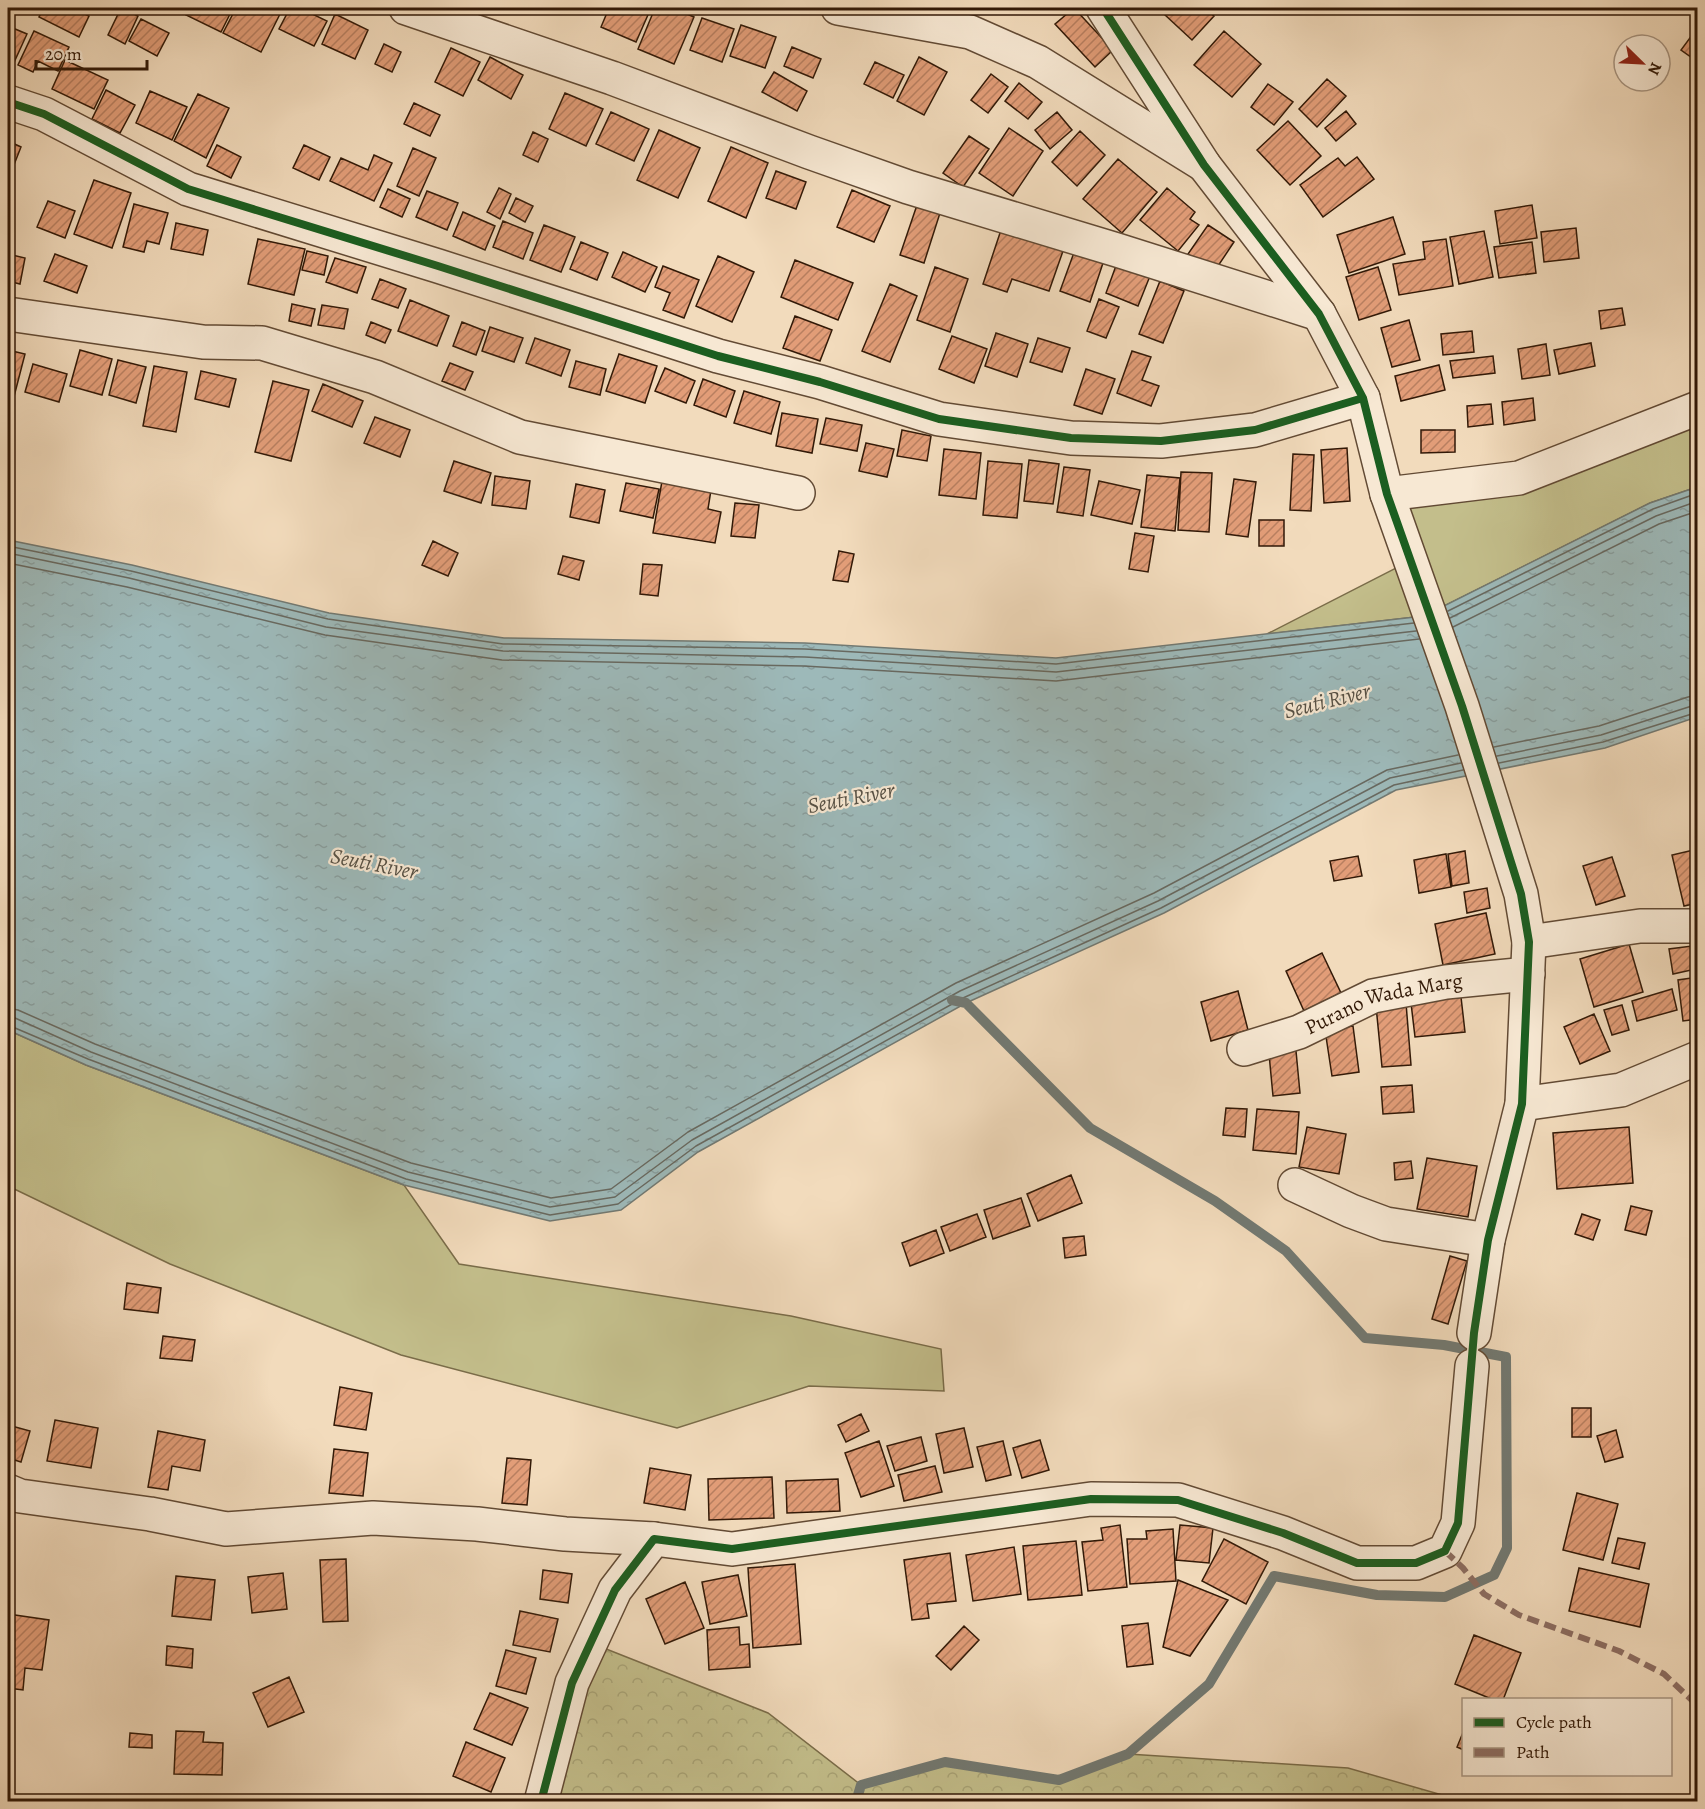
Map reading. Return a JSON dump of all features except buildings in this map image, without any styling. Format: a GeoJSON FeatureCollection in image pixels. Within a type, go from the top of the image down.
{"type":"FeatureCollection","features":[{"type":"Feature","properties":{"kind":"street"},"geometry":{"type":"LineString","coordinates":[[406,8],[602,75],[908,187],[1319,314]]}},
{"type":"Feature","properties":{"kind":"street"},"geometry":{"type":"LineString","coordinates":[[838,8],[970,32],[1038,62],[1204,165]]}},
{"type":"Feature","properties":{"kind":"street"},"geometry":{"type":"LineString","coordinates":[[8,1491],[20,1496],[150,1514],[226,1529],[373,1518],[654,1539],[732,1549],[1091,1499],[1178,1500],[1283,1533],[1357,1563],[1416,1563],[1445,1551],[1458,1523],[1474,1333],[1488,1240],[1521,1104],[1529,942],[1521,894],[1462,706],[1387,494],[1363,398],[1319,314],[1204,165],[1103,8]]}},
{"type":"Feature","properties":{"kind":"street"},"geometry":{"type":"LineString","coordinates":[[8,102],[44,114],[188,189],[718,356],[819,382],[939,419],[1071,438],[1161,441],[1255,430],[1363,398]]}},
{"type":"Feature","properties":{"kind":"street"},"geometry":{"type":"LineString","coordinates":[[8,314],[202,342],[262,343],[375,377],[520,437],[798,494]]}},
{"type":"Feature","properties":{"kind":"street"},"geometry":{"type":"LineString","coordinates":[[1387,494],[1519,478],[1698,408]]}},
{"type":"Feature","properties":{"kind":"street"},"geometry":{"type":"LineString","coordinates":[[1529,942],[1640,926],[1698,926]]}},
{"type":"Feature","properties":{"kind":"street","name":"Purano Wada Marg"},"geometry":{"type":"LineString","coordinates":[[1244,1049],[1299,1032],[1373,996],[1446,982],[1528,974]]}},
{"type":"Feature","properties":{"kind":"street"},"geometry":{"type":"LineString","coordinates":[[1521,1104],[1622,1090],[1698,1058]]}},
{"type":"Feature","properties":{"kind":"street"},"geometry":{"type":"LineString","coordinates":[[1295,1185],[1351,1211],[1386,1224],[1488,1240]]}},
{"type":"Feature","properties":{"kind":"street"},"geometry":{"type":"LineString","coordinates":[[541,1802],[572,1683],[615,1590],[654,1539]]}},
{"type":"Feature","properties":{"kind":"green space"},"geometry":{"type":"Polygon","coordinates":[[[1697,408],[1697,487],[1650,503],[1424,616],[1267,634],[1410,561],[1387,494],[1519,478],[1697,408]]]}},
{"type":"Feature","properties":{"kind":"green space"},"geometry":{"type":"Polygon","coordinates":[[[8,1030],[86,1065],[404,1185],[459,1264],[791,1316],[941,1349],[944,1391],[809,1386],[677,1428],[401,1355],[170,1264],[8,1186],[8,1030]]]}},
{"type":"Feature","properties":{"kind":"green space"},"geometry":{"type":"Polygon","coordinates":[[[591,1643],[768,1713],[861,1785],[945,1762],[1059,1780],[1128,1754],[1348,1768],[1463,1801],[541,1802],[591,1643]]]}},
{"type":"Feature","properties":{"kind":"water","name":"Seuti River"},"geometry":{"type":"Polygon","coordinates":[[[1697,487],[1697,717],[1605,748],[1396,790],[1164,913],[966,1003],[698,1152],[621,1210],[550,1221],[404,1185],[86,1065],[8,1030],[8,540],[132,565],[329,613],[504,638],[805,643],[1056,658],[1424,616],[1650,503],[1697,487]]]}},
{"type":"Feature","properties":{"kind":"waterway"},"geometry":{"type":"LineString","coordinates":[[856,1802],[861,1785],[945,1762],[1059,1780],[1128,1754],[1209,1684],[1274,1576],[1377,1595],[1445,1597],[1494,1575],[1507,1548],[1506,1357],[1444,1345],[1365,1338],[1286,1251],[1215,1201],[1090,1128],[966,1003],[952,1000]]}},
{"type":"Feature","properties":{"kind":"marked path"},"geometry":{"type":"LineString","coordinates":[[1445,1551],[1463,1568],[1484,1594],[1519,1615],[1619,1651],[1664,1674],[1698,1706]]}},
{"type":"Feature","properties":{"kind":"cycle path"},"geometry":{"type":"LineString","coordinates":[[541,1802],[572,1683],[615,1590],[654,1539],[732,1549],[1091,1499],[1178,1500],[1283,1533],[1357,1563],[1416,1563],[1445,1551],[1458,1523],[1474,1333],[1488,1240],[1522,1104],[1529,942],[1521,894],[1462,706],[1387,494],[1363,398],[1319,314],[1204,165],[1103,8]]}},
{"type":"Feature","properties":{"kind":"cycle path"},"geometry":{"type":"LineString","coordinates":[[8,102],[44,114],[188,189],[718,356],[820,382],[939,419],[1071,438],[1161,441],[1255,430],[1363,398]]}}]}
